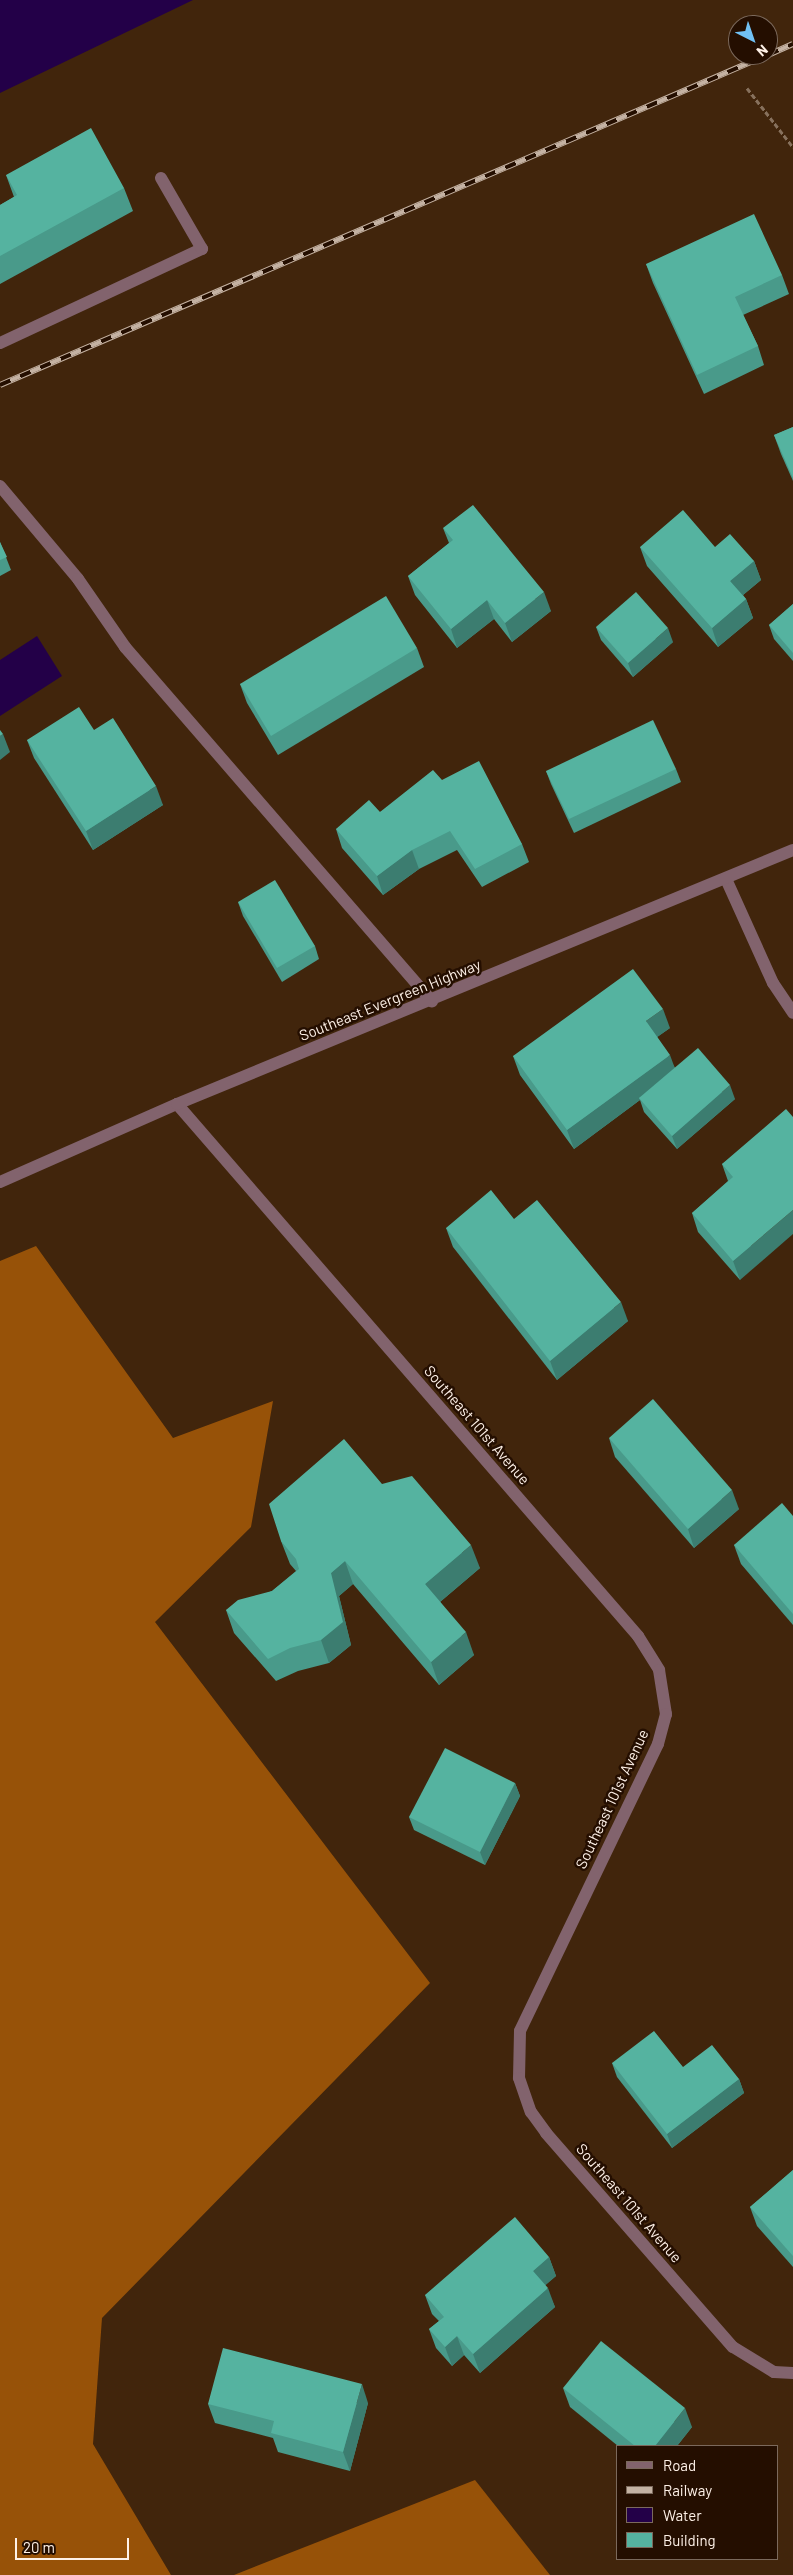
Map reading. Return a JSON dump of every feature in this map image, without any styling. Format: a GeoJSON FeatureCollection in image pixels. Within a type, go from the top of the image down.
{"type":"FeatureCollection","features":[{"type":"Feature","properties":{"kind":"street"},"geometry":{"type":"LineString","coordinates":[[0,343],[202,249],[161,178]]}},
{"type":"Feature","properties":{"kind":"street"},"geometry":{"type":"LineString","coordinates":[[0,486],[78,579],[125,647],[432,1002]]}},
{"type":"Feature","properties":{"kind":"street","name":"Southeast Evergreen Highway"},"geometry":{"type":"LineString","coordinates":[[0,1182],[177,1104],[432,1002],[793,850]]}},
{"type":"Feature","properties":{"kind":"street"},"geometry":{"type":"LineString","coordinates":[[726,879],[773,983],[793,1013]]}},
{"type":"Feature","properties":{"kind":"street","name":"Southeast 101st Avenue"},"geometry":{"type":"LineString","coordinates":[[177,1104],[638,1636],[659,1670],[666,1714],[658,1744],[520,2032],[520,2078],[531,2112],[546,2133],[733,2347],[774,2372],[793,2373]]}},
{"type":"Feature","properties":{"kind":"path"},"geometry":{"type":"LineString","coordinates":[[747,88],[793,147]]}},
{"type":"Feature","properties":{"kind":"shaded area"},"geometry":{"type":"Polygon","coordinates":[[[36,1246],[173,1438],[273,1401],[251,1527],[155,1622],[430,1983],[102,2318],[93,2444],[171,2575],[0,2575],[0,1261],[36,1246]]]}},
{"type":"Feature","properties":{"kind":"shaded area"},"geometry":{"type":"Polygon","coordinates":[[[475,2480],[550,2575],[234,2575],[475,2480]]]}},
{"type":"Feature","properties":{"kind":"water"},"geometry":{"type":"Polygon","coordinates":[[[0,0],[193,0],[0,93],[0,0]]]}},
{"type":"Feature","properties":{"kind":"water"},"geometry":{"type":"Polygon","coordinates":[[[37,636],[62,676],[0,716],[0,660],[37,636]]]}},
{"type":"Feature","properties":{"kind":"building"},"geometry":{"type":"Polygon","coordinates":[[[91,128],[124,188],[0,256],[0,205],[17,195],[6,175],[91,128]]]}},
{"type":"Feature","properties":{"kind":"building"},"geometry":{"type":"Polygon","coordinates":[[[754,214],[782,275],[735,297],[758,346],[697,375],[646,264],[754,214]]]}},
{"type":"Feature","properties":{"kind":"building"},"geometry":{"type":"Polygon","coordinates":[[[793,427],[793,478],[774,435],[793,427]]]}},
{"type":"Feature","properties":{"kind":"building"},"geometry":{"type":"Polygon","coordinates":[[[473,505],[544,592],[505,623],[487,600],[451,629],[408,576],[453,540],[443,528],[473,505]]]}},
{"type":"Feature","properties":{"kind":"building"},"geometry":{"type":"Polygon","coordinates":[[[683,510],[715,547],[730,534],[754,561],[730,581],[746,599],[712,628],[640,547],[683,510]]]}},
{"type":"Feature","properties":{"kind":"building"},"geometry":{"type":"Polygon","coordinates":[[[0,542],[7,557],[0,560],[0,542]]]}},
{"type":"Feature","properties":{"kind":"building"},"geometry":{"type":"Polygon","coordinates":[[[636,592],[668,628],[628,663],[596,627],[636,592]]]}},
{"type":"Feature","properties":{"kind":"building"},"geometry":{"type":"Polygon","coordinates":[[[386,596],[417,648],[271,736],[240,684],[386,596]]]}},
{"type":"Feature","properties":{"kind":"building"},"geometry":{"type":"Polygon","coordinates":[[[793,604],[793,653],[769,625],[793,604]]]}},
{"type":"Feature","properties":{"kind":"building"},"geometry":{"type":"Polygon","coordinates":[[[79,707],[94,730],[113,718],[156,786],[86,831],[27,740],[79,707]]]}},
{"type":"Feature","properties":{"kind":"building"},"geometry":{"type":"Polygon","coordinates":[[[653,720],[676,769],[569,819],[546,771],[653,720]]]}},
{"type":"Feature","properties":{"kind":"building"},"geometry":{"type":"Polygon","coordinates":[[[479,761],[522,844],[475,869],[450,831],[412,850],[377,876],[336,829],[369,800],[380,812],[433,770],[442,780],[479,761]]]}},
{"type":"Feature","properties":{"kind":"building"},"geometry":{"type":"Polygon","coordinates":[[[275,880],[315,946],[277,968],[238,902],[275,880]]]}},
{"type":"Feature","properties":{"kind":"building"},"geometry":{"type":"Polygon","coordinates":[[[633,969],[663,1009],[646,1021],[670,1055],[567,1130],[513,1056],[633,969]]]}},
{"type":"Feature","properties":{"kind":"building"},"geometry":{"type":"Polygon","coordinates":[[[698,1048],[730,1085],[672,1136],[639,1098],[698,1048]]]}},
{"type":"Feature","properties":{"kind":"building"},"geometry":{"type":"Polygon","coordinates":[[[786,1109],[793,1117],[793,1210],[733,1261],[692,1213],[733,1177],[722,1164],[786,1109]]]}},
{"type":"Feature","properties":{"kind":"building"},"geometry":{"type":"Polygon","coordinates":[[[491,1190],[514,1219],[537,1200],[621,1302],[550,1361],[446,1228],[491,1190]]]}},
{"type":"Feature","properties":{"kind":"building"},"geometry":{"type":"Polygon","coordinates":[[[653,1399],[732,1490],[688,1529],[609,1438],[653,1399]]]}},
{"type":"Feature","properties":{"kind":"building"},"geometry":{"type":"Polygon","coordinates":[[[344,1439],[382,1484],[412,1476],[471,1545],[425,1584],[466,1632],[431,1662],[345,1561],[331,1573],[343,1622],[321,1640],[290,1648],[268,1659],[226,1610],[238,1600],[272,1591],[299,1569],[296,1559],[281,1541],[269,1504],[344,1439]]]}},
{"type":"Feature","properties":{"kind":"building"},"geometry":{"type":"Polygon","coordinates":[[[782,1503],[793,1516],[793,1614],[734,1545],[782,1503]]]}},
{"type":"Feature","properties":{"kind":"building"},"geometry":{"type":"Polygon","coordinates":[[[445,1748],[515,1783],[480,1852],[409,1817],[445,1748]]]}},
{"type":"Feature","properties":{"kind":"building"},"geometry":{"type":"Polygon","coordinates":[[[654,2031],[683,2067],[712,2045],[739,2079],[667,2134],[612,2063],[654,2031]]]}},
{"type":"Feature","properties":{"kind":"building"},"geometry":{"type":"Polygon","coordinates":[[[793,2170],[793,2256],[750,2207],[793,2170]]]}},
{"type":"Feature","properties":{"kind":"building"},"geometry":{"type":"Polygon","coordinates":[[[515,2217],[549,2257],[533,2271],[548,2288],[473,2354],[457,2336],[445,2347],[429,2329],[444,2317],[425,2295],[515,2217]]]}},
{"type":"Feature","properties":{"kind":"building"},"geometry":{"type":"Polygon","coordinates":[[[601,2341],[685,2408],[656,2445],[634,2445],[563,2388],[601,2341]]]}},
{"type":"Feature","properties":{"kind":"building"},"geometry":{"type":"Polygon","coordinates":[[[223,2348],[362,2384],[343,2452],[271,2433],[274,2421],[208,2404],[223,2348]]]}},
{"type":"Feature","properties":{"kind":"railway"},"geometry":{"type":"LineString","coordinates":[[778,51],[793,44]]}},
{"type":"Feature","properties":{"kind":"railway"},"geometry":{"type":"LineString","coordinates":[[0,385],[744,65]]}}]}
